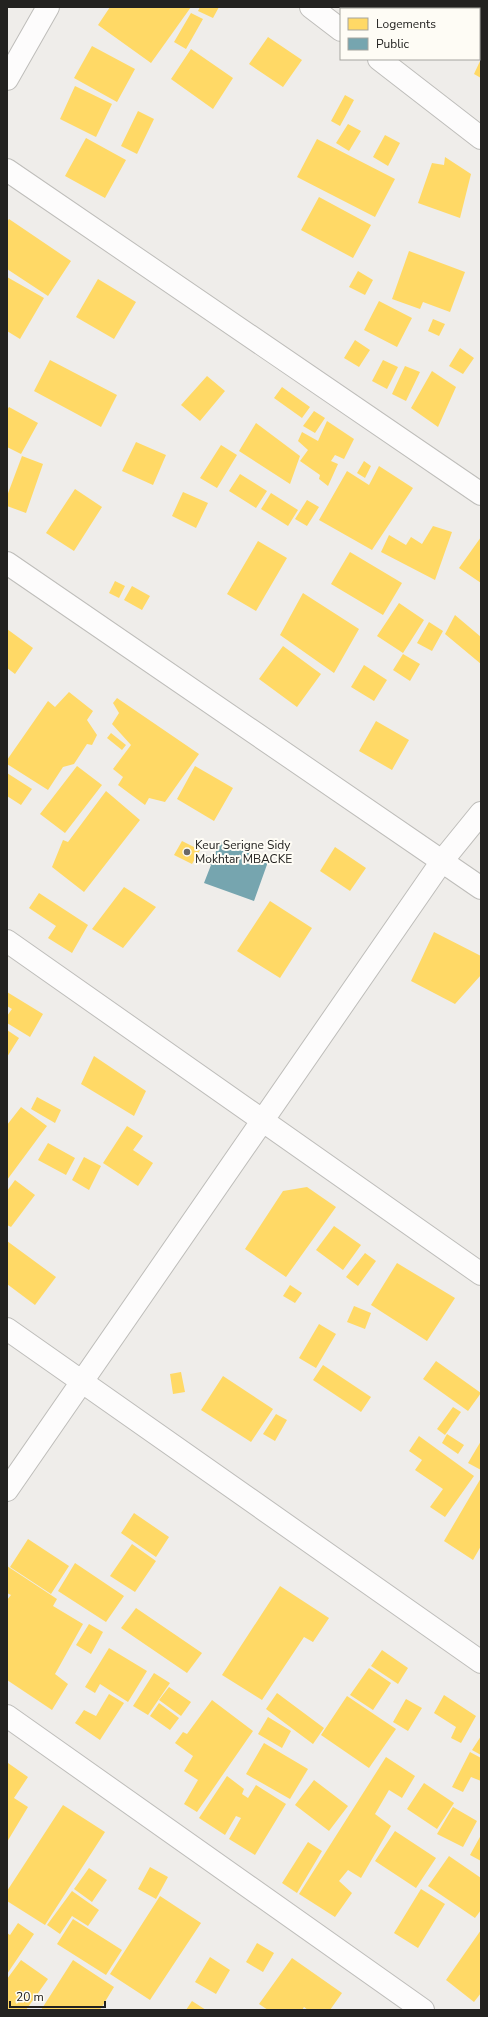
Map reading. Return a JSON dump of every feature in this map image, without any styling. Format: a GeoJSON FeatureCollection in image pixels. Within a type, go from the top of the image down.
{"type":"FeatureCollection","features":[{"type":"Feature","properties":{"kind":"street"},"geometry":{"type":"LineString","coordinates":[[7,79],[48,7]]}},
{"type":"Feature","properties":{"kind":"street"},"geometry":{"type":"LineString","coordinates":[[311,7],[340,29]]}},
{"type":"Feature","properties":{"kind":"street"},"geometry":{"type":"LineString","coordinates":[[380,60],[481,138]]}},
{"type":"Feature","properties":{"kind":"street"},"geometry":{"type":"LineString","coordinates":[[7,170],[481,494]]}},
{"type":"Feature","properties":{"kind":"street"},"geometry":{"type":"LineString","coordinates":[[7,563],[481,888]]}},
{"type":"Feature","properties":{"kind":"street"},"geometry":{"type":"LineString","coordinates":[[7,1490],[442,861],[481,813]]}},
{"type":"Feature","properties":{"kind":"street"},"geometry":{"type":"LineString","coordinates":[[7,941],[481,1274]]}},
{"type":"Feature","properties":{"kind":"street"},"geometry":{"type":"LineString","coordinates":[[7,1329],[481,1662]]}},
{"type":"Feature","properties":{"kind":"street"},"geometry":{"type":"LineString","coordinates":[[7,1716],[424,2010]]}},
{"type":"Feature","properties":{"kind":"building: Logements"},"geometry":{"type":"Polygon","coordinates":[[[110,7],[191,7],[151,63],[98,25],[110,7]]]}},
{"type":"Feature","properties":{"kind":"building: Logements"},"geometry":{"type":"Polygon","coordinates":[[[200,7],[219,7],[213,18],[198,11],[200,7]]]}},
{"type":"Feature","properties":{"kind":"building: Logements"},"geometry":{"type":"Polygon","coordinates":[[[481,7],[481,20],[480,8],[470,8],[481,7]]]}},
{"type":"Feature","properties":{"kind":"building: Logements"},"geometry":{"type":"Polygon","coordinates":[[[191,13],[203,19],[186,49],[174,42],[191,13]]]}},
{"type":"Feature","properties":{"kind":"building: Logements"},"geometry":{"type":"Polygon","coordinates":[[[268,37],[302,60],[283,87],[249,64],[268,37]]]}},
{"type":"Feature","properties":{"kind":"building: Logements"},"geometry":{"type":"Polygon","coordinates":[[[92,46],[135,69],[117,102],[74,78],[92,46]]]}},
{"type":"Feature","properties":{"kind":"building: Logements"},"geometry":{"type":"Polygon","coordinates":[[[191,49],[233,78],[213,109],[171,79],[191,49]]]}},
{"type":"Feature","properties":{"kind":"building: Logements"},"geometry":{"type":"Polygon","coordinates":[[[481,59],[481,78],[474,74],[481,59]]]}},
{"type":"Feature","properties":{"kind":"building: Logements"},"geometry":{"type":"Polygon","coordinates":[[[75,86],[112,104],[96,137],[60,119],[75,86]]]}},
{"type":"Feature","properties":{"kind":"building: Logements"},"geometry":{"type":"Polygon","coordinates":[[[345,95],[354,100],[340,126],[331,121],[345,95]]]}},
{"type":"Feature","properties":{"kind":"building: Logements"},"geometry":{"type":"Polygon","coordinates":[[[138,111],[154,119],[137,154],[121,146],[138,111]]]}},
{"type":"Feature","properties":{"kind":"building: Logements"},"geometry":{"type":"Polygon","coordinates":[[[348,124],[361,131],[349,151],[336,143],[348,124]]]}},
{"type":"Feature","properties":{"kind":"building: Logements"},"geometry":{"type":"Polygon","coordinates":[[[385,135],[400,143],[388,166],[373,157],[385,135]]]}},
{"type":"Feature","properties":{"kind":"building: Logements"},"geometry":{"type":"Polygon","coordinates":[[[86,138],[126,160],[105,198],[65,176],[86,138]]]}},
{"type":"Feature","properties":{"kind":"building: Logements"},"geometry":{"type":"Polygon","coordinates":[[[317,139],[395,179],[375,217],[297,177],[317,139]]]}},
{"type":"Feature","properties":{"kind":"building: Logements"},"geometry":{"type":"Polygon","coordinates":[[[445,157],[471,174],[460,218],[418,203],[432,163],[444,165],[445,157]]]}},
{"type":"Feature","properties":{"kind":"building: Logements"},"geometry":{"type":"Polygon","coordinates":[[[319,197],[371,225],[353,258],[301,230],[319,197]]]}},
{"type":"Feature","properties":{"kind":"building: Logements"},"geometry":{"type":"Polygon","coordinates":[[[9,219],[71,261],[48,296],[7,269],[7,222],[9,219]]]}},
{"type":"Feature","properties":{"kind":"building: Logements"},"geometry":{"type":"Polygon","coordinates":[[[409,251],[465,272],[450,312],[423,302],[420,309],[392,299],[409,251]]]}},
{"type":"Feature","properties":{"kind":"building: Logements"},"geometry":{"type":"Polygon","coordinates":[[[358,271],[373,280],[365,295],[349,287],[358,271]]]}},
{"type":"Feature","properties":{"kind":"building: Logements"},"geometry":{"type":"Polygon","coordinates":[[[7,277],[44,298],[20,339],[7,331],[7,277]]]}},
{"type":"Feature","properties":{"kind":"building: Logements"},"geometry":{"type":"Polygon","coordinates":[[[98,279],[136,302],[114,339],[76,317],[98,279]]]}},
{"type":"Feature","properties":{"kind":"building: Logements"},"geometry":{"type":"Polygon","coordinates":[[[379,301],[412,318],[397,347],[364,330],[379,301]]]}},
{"type":"Feature","properties":{"kind":"building: Logements"},"geometry":{"type":"Polygon","coordinates":[[[433,319],[445,324],[439,336],[428,331],[433,319]]]}},
{"type":"Feature","properties":{"kind":"building: Logements"},"geometry":{"type":"Polygon","coordinates":[[[355,340],[370,350],[359,367],[344,358],[355,340]]]}},
{"type":"Feature","properties":{"kind":"building: Logements"},"geometry":{"type":"Polygon","coordinates":[[[460,348],[474,358],[463,374],[449,366],[460,348]]]}},
{"type":"Feature","properties":{"kind":"building: Logements"},"geometry":{"type":"Polygon","coordinates":[[[50,360],[117,395],[101,427],[34,391],[50,360]]]}},
{"type":"Feature","properties":{"kind":"building: Logements"},"geometry":{"type":"Polygon","coordinates":[[[383,360],[398,367],[387,389],[372,381],[383,360]]]}},
{"type":"Feature","properties":{"kind":"building: Logements"},"geometry":{"type":"Polygon","coordinates":[[[405,366],[420,372],[406,401],[392,394],[405,366]]]}},
{"type":"Feature","properties":{"kind":"building: Logements"},"geometry":{"type":"Polygon","coordinates":[[[432,371],[456,387],[438,427],[411,408],[432,371]]]}},
{"type":"Feature","properties":{"kind":"building: Logements"},"geometry":{"type":"Polygon","coordinates":[[[207,376],[225,391],[200,421],[181,405],[207,376]]]}},
{"type":"Feature","properties":{"kind":"building: Logements"},"geometry":{"type":"Polygon","coordinates":[[[282,387],[310,407],[302,418],[274,398],[282,387]]]}},
{"type":"Feature","properties":{"kind":"building: Logements"},"geometry":{"type":"Polygon","coordinates":[[[9,407],[38,423],[21,454],[7,447],[7,410],[9,407]]]}},
{"type":"Feature","properties":{"kind":"building: Logements"},"geometry":{"type":"Polygon","coordinates":[[[314,411],[325,418],[315,433],[303,426],[314,411]]]}},
{"type":"Feature","properties":{"kind":"building: Logements"},"geometry":{"type":"Polygon","coordinates":[[[327,421],[354,439],[344,459],[335,455],[331,461],[338,464],[328,486],[319,479],[320,475],[300,461],[308,450],[298,441],[302,432],[318,441],[327,421]]]}},
{"type":"Feature","properties":{"kind":"building: Logements"},"geometry":{"type":"Polygon","coordinates":[[[256,423],[300,456],[290,484],[239,451],[256,423]]]}},
{"type":"Feature","properties":{"kind":"building: Logements"},"geometry":{"type":"Polygon","coordinates":[[[136,442],[166,455],[153,485],[122,471],[136,442]]]}},
{"type":"Feature","properties":{"kind":"building: Logements"},"geometry":{"type":"Polygon","coordinates":[[[221,445],[237,455],[217,488],[200,478],[221,445]]]}},
{"type":"Feature","properties":{"kind":"building: Logements"},"geometry":{"type":"Polygon","coordinates":[[[22,456],[43,464],[26,513],[7,506],[7,496],[22,456]]]}},
{"type":"Feature","properties":{"kind":"building: Logements"},"geometry":{"type":"Polygon","coordinates":[[[364,461],[371,466],[365,478],[357,473],[364,461]]]}},
{"type":"Feature","properties":{"kind":"building: Logements"},"geometry":{"type":"Polygon","coordinates":[[[379,466],[413,488],[372,550],[319,520],[347,471],[369,485],[379,466]]]}},
{"type":"Feature","properties":{"kind":"building: Logements"},"geometry":{"type":"Polygon","coordinates":[[[240,474],[267,491],[256,508],[229,491],[240,474]]]}},
{"type":"Feature","properties":{"kind":"building: Logements"},"geometry":{"type":"Polygon","coordinates":[[[75,489],[102,507],[74,551],[46,533],[75,489]]]}},
{"type":"Feature","properties":{"kind":"building: Logements"},"geometry":{"type":"Polygon","coordinates":[[[183,492],[208,503],[196,528],[172,516],[183,492]]]}},
{"type":"Feature","properties":{"kind":"building: Logements"},"geometry":{"type":"Polygon","coordinates":[[[271,493],[298,510],[288,526],[261,509],[271,493]]]}},
{"type":"Feature","properties":{"kind":"building: Logements"},"geometry":{"type":"Polygon","coordinates":[[[307,500],[319,507],[307,526],[295,519],[307,500]]]}},
{"type":"Feature","properties":{"kind":"building: Logements"},"geometry":{"type":"Polygon","coordinates":[[[433,526],[452,532],[435,580],[381,552],[389,535],[406,545],[411,537],[422,544],[433,526]]]}},
{"type":"Feature","properties":{"kind":"building: Logements"},"geometry":{"type":"Polygon","coordinates":[[[481,537],[481,583],[459,568],[481,537]]]}},
{"type":"Feature","properties":{"kind":"building: Logements"},"geometry":{"type":"Polygon","coordinates":[[[258,541],[287,558],[256,611],[227,594],[258,541]]]}},
{"type":"Feature","properties":{"kind":"building: Logements"},"geometry":{"type":"Polygon","coordinates":[[[350,552],[402,583],[383,615],[331,584],[350,552]]]}},
{"type":"Feature","properties":{"kind":"building: Logements"},"geometry":{"type":"Polygon","coordinates":[[[115,581],[125,586],[119,598],[109,593],[115,581]]]}},
{"type":"Feature","properties":{"kind":"building: Logements"},"geometry":{"type":"Polygon","coordinates":[[[132,586],[150,596],[142,610],[124,600],[132,586]]]}},
{"type":"Feature","properties":{"kind":"building: Logements"},"geometry":{"type":"Polygon","coordinates":[[[303,593],[359,629],[334,673],[280,635],[303,593]]]}},
{"type":"Feature","properties":{"kind":"building: Logements"},"geometry":{"type":"Polygon","coordinates":[[[399,603],[424,620],[403,653],[377,636],[399,603]]]}},
{"type":"Feature","properties":{"kind":"building: Logements"},"geometry":{"type":"Polygon","coordinates":[[[455,615],[481,637],[481,664],[445,634],[455,615]]]}},
{"type":"Feature","properties":{"kind":"building: Logements"},"geometry":{"type":"Polygon","coordinates":[[[429,622],[443,631],[432,651],[417,643],[429,622]]]}},
{"type":"Feature","properties":{"kind":"building: Logements"},"geometry":{"type":"Polygon","coordinates":[[[7,629],[33,648],[15,674],[7,668],[7,629]]]}},
{"type":"Feature","properties":{"kind":"building: Logements"},"geometry":{"type":"Polygon","coordinates":[[[283,646],[321,674],[297,707],[259,679],[283,646]]]}},
{"type":"Feature","properties":{"kind":"building: Logements"},"geometry":{"type":"Polygon","coordinates":[[[403,654],[420,664],[410,681],[393,670],[403,654]]]}},
{"type":"Feature","properties":{"kind":"building: Logements"},"geometry":{"type":"Polygon","coordinates":[[[364,665],[387,680],[374,701],[351,687],[364,665]]]}},
{"type":"Feature","properties":{"kind":"building: Logements"},"geometry":{"type":"Polygon","coordinates":[[[69,692],[93,711],[87,720],[97,735],[92,745],[87,744],[74,764],[63,767],[48,790],[7,764],[7,760],[48,701],[55,707],[69,692]]]}},
{"type":"Feature","properties":{"kind":"building: Logements"},"geometry":{"type":"Polygon","coordinates":[[[117,698],[199,754],[165,802],[149,798],[145,805],[118,785],[123,777],[113,769],[131,745],[112,724],[119,713],[113,703],[117,698]]]}},
{"type":"Feature","properties":{"kind":"building: Logements"},"geometry":{"type":"Polygon","coordinates":[[[376,721],[409,740],[392,770],[359,751],[376,721]]]}},
{"type":"Feature","properties":{"kind":"building: Logements"},"geometry":{"type":"Polygon","coordinates":[[[111,733],[126,745],[122,750],[107,738],[111,733]]]}},
{"type":"Feature","properties":{"kind":"building: Logements"},"geometry":{"type":"Polygon","coordinates":[[[77,766],[102,785],[65,833],[40,814],[77,766]]]}},
{"type":"Feature","properties":{"kind":"building: Logements"},"geometry":{"type":"Polygon","coordinates":[[[195,766],[233,788],[214,821],[177,799],[195,766]]]}},
{"type":"Feature","properties":{"kind":"building: Logements"},"geometry":{"type":"Polygon","coordinates":[[[7,773],[32,789],[21,805],[7,796],[7,773]]]}},
{"type":"Feature","properties":{"kind":"building: Logements"},"geometry":{"type":"Polygon","coordinates":[[[106,791],[140,820],[84,892],[52,867],[63,840],[68,842],[106,791]]]}},
{"type":"Feature","properties":{"kind":"building: Logements","name":"Keur Serigne Sidy Mokhtar MBACKE"},"geometry":{"type":"Polygon","coordinates":[[[182,841],[200,850],[192,864],[174,855],[182,841]]]}},
{"type":"Feature","properties":{"kind":"building: Logements"},"geometry":{"type":"Polygon","coordinates":[[[335,847],[366,868],[350,891],[320,871],[335,847]]]}},
{"type":"Feature","properties":{"kind":"building: Logements"},"geometry":{"type":"Polygon","coordinates":[[[124,887],[156,907],[123,948],[92,929],[124,887]]]}},
{"type":"Feature","properties":{"kind":"building: Logements"},"geometry":{"type":"Polygon","coordinates":[[[39,893],[88,925],[72,953],[48,938],[56,926],[29,908],[39,893]]]}},
{"type":"Feature","properties":{"kind":"building: Logements"},"geometry":{"type":"Polygon","coordinates":[[[270,901],[312,928],[280,978],[237,951],[270,901]]]}},
{"type":"Feature","properties":{"kind":"building: Logements"},"geometry":{"type":"Polygon","coordinates":[[[434,932],[481,956],[481,975],[455,1004],[411,981],[434,932]]]}},
{"type":"Feature","properties":{"kind":"building: Logements"},"geometry":{"type":"Polygon","coordinates":[[[7,992],[43,1014],[30,1037],[7,1023],[7,1016],[12,1009],[7,1006],[7,992]]]}},
{"type":"Feature","properties":{"kind":"building: Logements"},"geometry":{"type":"Polygon","coordinates":[[[7,1030],[19,1038],[7,1057],[7,1030]]]}},
{"type":"Feature","properties":{"kind":"building: Logements"},"geometry":{"type":"Polygon","coordinates":[[[94,1056],[146,1091],[134,1116],[81,1084],[94,1056]]]}},
{"type":"Feature","properties":{"kind":"building: Logements"},"geometry":{"type":"Polygon","coordinates":[[[37,1097],[61,1110],[55,1123],[31,1109],[37,1097]]]}},
{"type":"Feature","properties":{"kind":"building: Logements"},"geometry":{"type":"Polygon","coordinates":[[[21,1107],[47,1126],[7,1180],[7,1125],[21,1107]]]}},
{"type":"Feature","properties":{"kind":"building: Logements"},"geometry":{"type":"Polygon","coordinates":[[[127,1126],[143,1136],[133,1150],[153,1163],[138,1186],[103,1163],[127,1126]]]}},
{"type":"Feature","properties":{"kind":"building: Logements"},"geometry":{"type":"Polygon","coordinates":[[[48,1143],[75,1158],[66,1175],[38,1160],[48,1143]]]}},
{"type":"Feature","properties":{"kind":"building: Logements"},"geometry":{"type":"Polygon","coordinates":[[[84,1157],[101,1166],[89,1190],[72,1180],[84,1157]]]}},
{"type":"Feature","properties":{"kind":"building: Logements"},"geometry":{"type":"Polygon","coordinates":[[[15,1180],[35,1195],[11,1227],[7,1225],[7,1191],[15,1180]]]}},
{"type":"Feature","properties":{"kind":"building: Logements"},"geometry":{"type":"Polygon","coordinates":[[[307,1187],[336,1207],[286,1277],[245,1249],[283,1191],[307,1187]]]}},
{"type":"Feature","properties":{"kind":"building: Logements"},"geometry":{"type":"Polygon","coordinates":[[[334,1226],[361,1245],[343,1270],[316,1250],[334,1226]]]}},
{"type":"Feature","properties":{"kind":"building: Logements"},"geometry":{"type":"Polygon","coordinates":[[[7,1241],[56,1277],[35,1305],[7,1284],[7,1241]]]}},
{"type":"Feature","properties":{"kind":"building: Logements"},"geometry":{"type":"Polygon","coordinates":[[[365,1253],[376,1261],[358,1286],[346,1277],[365,1253]]]}},
{"type":"Feature","properties":{"kind":"building: Logements"},"geometry":{"type":"Polygon","coordinates":[[[397,1263],[455,1298],[427,1341],[371,1305],[397,1263]]]}},
{"type":"Feature","properties":{"kind":"building: Logements"},"geometry":{"type":"Polygon","coordinates":[[[290,1285],[302,1293],[295,1303],[283,1296],[290,1285]]]}},
{"type":"Feature","properties":{"kind":"building: Logements"},"geometry":{"type":"Polygon","coordinates":[[[354,1306],[371,1313],[365,1329],[347,1322],[354,1306]]]}},
{"type":"Feature","properties":{"kind":"building: Logements"},"geometry":{"type":"Polygon","coordinates":[[[319,1324],[336,1334],[316,1368],[299,1358],[319,1324]]]}},
{"type":"Feature","properties":{"kind":"building: Logements"},"geometry":{"type":"Polygon","coordinates":[[[436,1361],[481,1393],[468,1411],[423,1379],[436,1361]]]}},
{"type":"Feature","properties":{"kind":"building: Logements"},"geometry":{"type":"Polygon","coordinates":[[[323,1365],[371,1397],[361,1412],[313,1380],[323,1365]]]}},
{"type":"Feature","properties":{"kind":"building: Logements"},"geometry":{"type":"Polygon","coordinates":[[[181,1372],[185,1392],[173,1394],[170,1374],[181,1372]]]}},
{"type":"Feature","properties":{"kind":"building: Logements"},"geometry":{"type":"Polygon","coordinates":[[[223,1376],[273,1409],[251,1442],[201,1410],[223,1376]]]}},
{"type":"Feature","properties":{"kind":"building: Logements"},"geometry":{"type":"Polygon","coordinates":[[[453,1407],[461,1412],[445,1435],[437,1429],[453,1407]]]}},
{"type":"Feature","properties":{"kind":"building: Logements"},"geometry":{"type":"Polygon","coordinates":[[[276,1414],[287,1420],[275,1441],[263,1434],[276,1414]]]}},
{"type":"Feature","properties":{"kind":"building: Logements"},"geometry":{"type":"Polygon","coordinates":[[[447,1434],[464,1445],[458,1454],[442,1443],[447,1434]]]}},
{"type":"Feature","properties":{"kind":"building: Logements"},"geometry":{"type":"Polygon","coordinates":[[[419,1436],[474,1476],[445,1517],[430,1507],[443,1489],[415,1470],[422,1460],[409,1451],[419,1436]]]}},
{"type":"Feature","properties":{"kind":"building: Logements"},"geometry":{"type":"Polygon","coordinates":[[[481,1441],[481,1470],[468,1463],[481,1441]]]}},
{"type":"Feature","properties":{"kind":"building: Logements"},"geometry":{"type":"Polygon","coordinates":[[[481,1478],[481,1546],[473,1560],[444,1541],[481,1478]]]}},
{"type":"Feature","properties":{"kind":"building: Logements"},"geometry":{"type":"Polygon","coordinates":[[[134,1513],[169,1537],[156,1557],[121,1533],[134,1513]]]}},
{"type":"Feature","properties":{"kind":"building: Logements"},"geometry":{"type":"Polygon","coordinates":[[[28,1539],[69,1566],[51,1594],[10,1567],[28,1539]]]}},
{"type":"Feature","properties":{"kind":"building: Logements"},"geometry":{"type":"Polygon","coordinates":[[[132,1544],[156,1561],[135,1592],[110,1576],[132,1544]]]}},
{"type":"Feature","properties":{"kind":"building: Logements"},"geometry":{"type":"Polygon","coordinates":[[[75,1563],[124,1596],[106,1622],[58,1591],[75,1563]]]}},
{"type":"Feature","properties":{"kind":"building: Logements"},"geometry":{"type":"Polygon","coordinates":[[[7,1566],[57,1599],[53,1606],[83,1624],[55,1674],[68,1684],[52,1710],[7,1680],[7,1600],[11,1595],[7,1593],[7,1566]]]}},
{"type":"Feature","properties":{"kind":"building: Logements"},"geometry":{"type":"Polygon","coordinates":[[[280,1586],[329,1618],[313,1642],[304,1637],[262,1700],[222,1675],[280,1586]]]}},
{"type":"Feature","properties":{"kind":"building: Logements"},"geometry":{"type":"Polygon","coordinates":[[[136,1608],[202,1653],[187,1673],[121,1628],[136,1608]]]}},
{"type":"Feature","properties":{"kind":"building: Logements"},"geometry":{"type":"Polygon","coordinates":[[[89,1624],[103,1632],[91,1654],[76,1645],[89,1624]]]}},
{"type":"Feature","properties":{"kind":"building: Logements"},"geometry":{"type":"Polygon","coordinates":[[[109,1648],[147,1671],[128,1702],[100,1684],[95,1693],[85,1687],[109,1648]]]}},
{"type":"Feature","properties":{"kind":"building: Logements"},"geometry":{"type":"Polygon","coordinates":[[[382,1650],[408,1668],[398,1684],[371,1666],[382,1650]]]}},
{"type":"Feature","properties":{"kind":"building: Logements"},"geometry":{"type":"Polygon","coordinates":[[[369,1668],[391,1683],[373,1710],[350,1695],[369,1668]]]}},
{"type":"Feature","properties":{"kind":"building: Logements"},"geometry":{"type":"Polygon","coordinates":[[[154,1673],[170,1683],[148,1715],[133,1706],[154,1673]]]}},
{"type":"Feature","properties":{"kind":"building: Logements"},"geometry":{"type":"Polygon","coordinates":[[[169,1687],[191,1702],[181,1716],[159,1700],[169,1687]]]}},
{"type":"Feature","properties":{"kind":"building: Logements"},"geometry":{"type":"Polygon","coordinates":[[[277,1693],[324,1728],[313,1744],[266,1709],[277,1693]]]}},
{"type":"Feature","properties":{"kind":"building: Logements"},"geometry":{"type":"Polygon","coordinates":[[[109,1694],[124,1703],[100,1740],[75,1723],[84,1710],[96,1716],[109,1694]]]}},
{"type":"Feature","properties":{"kind":"building: Logements"},"geometry":{"type":"Polygon","coordinates":[[[444,1695],[476,1716],[461,1743],[451,1738],[456,1727],[434,1713],[444,1695]]]}},
{"type":"Feature","properties":{"kind":"building: Logements"},"geometry":{"type":"Polygon","coordinates":[[[347,1696],[396,1729],[369,1768],[321,1735],[347,1696]]]}},
{"type":"Feature","properties":{"kind":"building: Logements"},"geometry":{"type":"Polygon","coordinates":[[[406,1699],[422,1708],[408,1731],[393,1722],[406,1699]]]}},
{"type":"Feature","properties":{"kind":"building: Logements"},"geometry":{"type":"Polygon","coordinates":[[[212,1700],[253,1731],[197,1812],[184,1804],[198,1780],[184,1771],[193,1756],[175,1743],[183,1732],[187,1734],[212,1700]]]}},
{"type":"Feature","properties":{"kind":"building: Logements"},"geometry":{"type":"Polygon","coordinates":[[[159,1703],[179,1718],[170,1730],[150,1716],[159,1703]]]}},
{"type":"Feature","properties":{"kind":"building: Logements"},"geometry":{"type":"Polygon","coordinates":[[[268,1717],[291,1731],[282,1748],[258,1734],[268,1717]]]}},
{"type":"Feature","properties":{"kind":"building: Logements"},"geometry":{"type":"Polygon","coordinates":[[[481,1736],[481,1755],[472,1750],[481,1736]]]}},
{"type":"Feature","properties":{"kind":"building: Logements"},"geometry":{"type":"Polygon","coordinates":[[[264,1743],[308,1769],[290,1799],[246,1774],[264,1743]]]}},
{"type":"Feature","properties":{"kind":"building: Logements"},"geometry":{"type":"Polygon","coordinates":[[[470,1752],[481,1758],[481,1781],[471,1777],[463,1792],[452,1787],[470,1752]]]}},
{"type":"Feature","properties":{"kind":"building: Logements"},"geometry":{"type":"Polygon","coordinates":[[[386,1757],[415,1776],[402,1798],[389,1790],[375,1814],[391,1826],[361,1878],[348,1870],[339,1881],[352,1893],[335,1917],[299,1894],[386,1757]]]}},
{"type":"Feature","properties":{"kind":"building: Logements"},"geometry":{"type":"Polygon","coordinates":[[[8,1763],[28,1777],[14,1798],[28,1807],[7,1842],[8,1763]]]}},
{"type":"Feature","properties":{"kind":"building: Logements"},"geometry":{"type":"Polygon","coordinates":[[[227,1776],[244,1789],[242,1794],[248,1798],[256,1785],[286,1804],[255,1855],[229,1839],[241,1818],[236,1816],[225,1835],[199,1818],[227,1776]]]}},
{"type":"Feature","properties":{"kind":"building: Logements"},"geometry":{"type":"Polygon","coordinates":[[[314,1780],[348,1806],[329,1831],[295,1805],[314,1780]]]}},
{"type":"Feature","properties":{"kind":"building: Logements"},"geometry":{"type":"Polygon","coordinates":[[[424,1783],[454,1803],[437,1829],[407,1809],[424,1783]]]}},
{"type":"Feature","properties":{"kind":"building: Logements"},"geometry":{"type":"Polygon","coordinates":[[[63,1805],[105,1832],[45,1925],[7,1901],[7,1891],[63,1805]]]}},
{"type":"Feature","properties":{"kind":"building: Logements"},"geometry":{"type":"Polygon","coordinates":[[[453,1807],[477,1821],[463,1847],[437,1834],[453,1807]]]}},
{"type":"Feature","properties":{"kind":"building: Logements"},"geometry":{"type":"Polygon","coordinates":[[[395,1831],[436,1858],[416,1888],[375,1861],[395,1831]]]}},
{"type":"Feature","properties":{"kind":"building: Logements"},"geometry":{"type":"Polygon","coordinates":[[[481,1835],[481,1861],[470,1855],[481,1835]]]}},
{"type":"Feature","properties":{"kind":"building: Logements"},"geometry":{"type":"Polygon","coordinates":[[[308,1842],[322,1851],[297,1893],[282,1883],[308,1842]]]}},
{"type":"Feature","properties":{"kind":"building: Logements"},"geometry":{"type":"Polygon","coordinates":[[[449,1856],[481,1878],[481,1910],[475,1918],[428,1886],[449,1856]]]}},
{"type":"Feature","properties":{"kind":"building: Logements"},"geometry":{"type":"Polygon","coordinates":[[[150,1867],[168,1877],[156,1899],[138,1889],[150,1867]]]}},
{"type":"Feature","properties":{"kind":"building: Logements"},"geometry":{"type":"Polygon","coordinates":[[[89,1868],[107,1880],[92,1902],[74,1889],[89,1868]]]}},
{"type":"Feature","properties":{"kind":"building: Logements"},"geometry":{"type":"Polygon","coordinates":[[[421,1889],[445,1904],[418,1948],[394,1933],[421,1889]]]}},
{"type":"Feature","properties":{"kind":"building: Logements"},"geometry":{"type":"Polygon","coordinates":[[[72,1891],[99,1910],[88,1926],[72,1916],[60,1934],[47,1925],[72,1891]]]}},
{"type":"Feature","properties":{"kind":"building: Logements"},"geometry":{"type":"Polygon","coordinates":[[[160,1896],[201,1923],[150,2000],[110,1974],[160,1896]]]}},
{"type":"Feature","properties":{"kind":"building: Logements"},"geometry":{"type":"Polygon","coordinates":[[[73,1919],[122,1950],[106,1975],[57,1944],[73,1919]]]}},
{"type":"Feature","properties":{"kind":"building: Logements"},"geometry":{"type":"Polygon","coordinates":[[[18,1923],[34,1934],[7,1974],[7,1933],[10,1935],[18,1923]]]}},
{"type":"Feature","properties":{"kind":"building: Logements"},"geometry":{"type":"Polygon","coordinates":[[[481,1930],[481,1993],[474,2002],[446,1980],[481,1930]]]}},
{"type":"Feature","properties":{"kind":"building: Logements"},"geometry":{"type":"Polygon","coordinates":[[[257,1943],[274,1953],[263,1972],[246,1962],[257,1943]]]}},
{"type":"Feature","properties":{"kind":"building: Logements"},"geometry":{"type":"Polygon","coordinates":[[[210,1957],[230,1970],[216,1994],[195,1982],[210,1957]]]}},
{"type":"Feature","properties":{"kind":"building: Logements"},"geometry":{"type":"Polygon","coordinates":[[[292,1958],[342,1993],[330,2010],[308,2010],[304,2007],[302,2010],[268,2010],[259,2004],[292,1958]]]}},
{"type":"Feature","properties":{"kind":"building: Logements"},"geometry":{"type":"Polygon","coordinates":[[[21,1960],[48,1979],[26,2010],[7,2010],[7,1979],[21,1960]]]}},
{"type":"Feature","properties":{"kind":"building: Logements"},"geometry":{"type":"Polygon","coordinates":[[[73,1960],[114,1987],[100,2010],[41,2010],[73,1960]]]}},
{"type":"Feature","properties":{"kind":"building: Logements"},"geometry":{"type":"Polygon","coordinates":[[[192,2001],[206,2010],[186,2010],[192,2001]]]}},
{"type":"Feature","properties":{"kind":"building: Public"},"geometry":{"type":"Polygon","coordinates":[[[219,841],[269,859],[254,901],[204,883],[211,865],[201,861],[204,854],[214,858],[219,841]]]}},
{"type":"Feature","properties":{"kind":"place","name":"Keur Serigne Sidy Mokhtar MBACKE"},"geometry":{"type":"Point","coordinates":[187,852]}}]}
